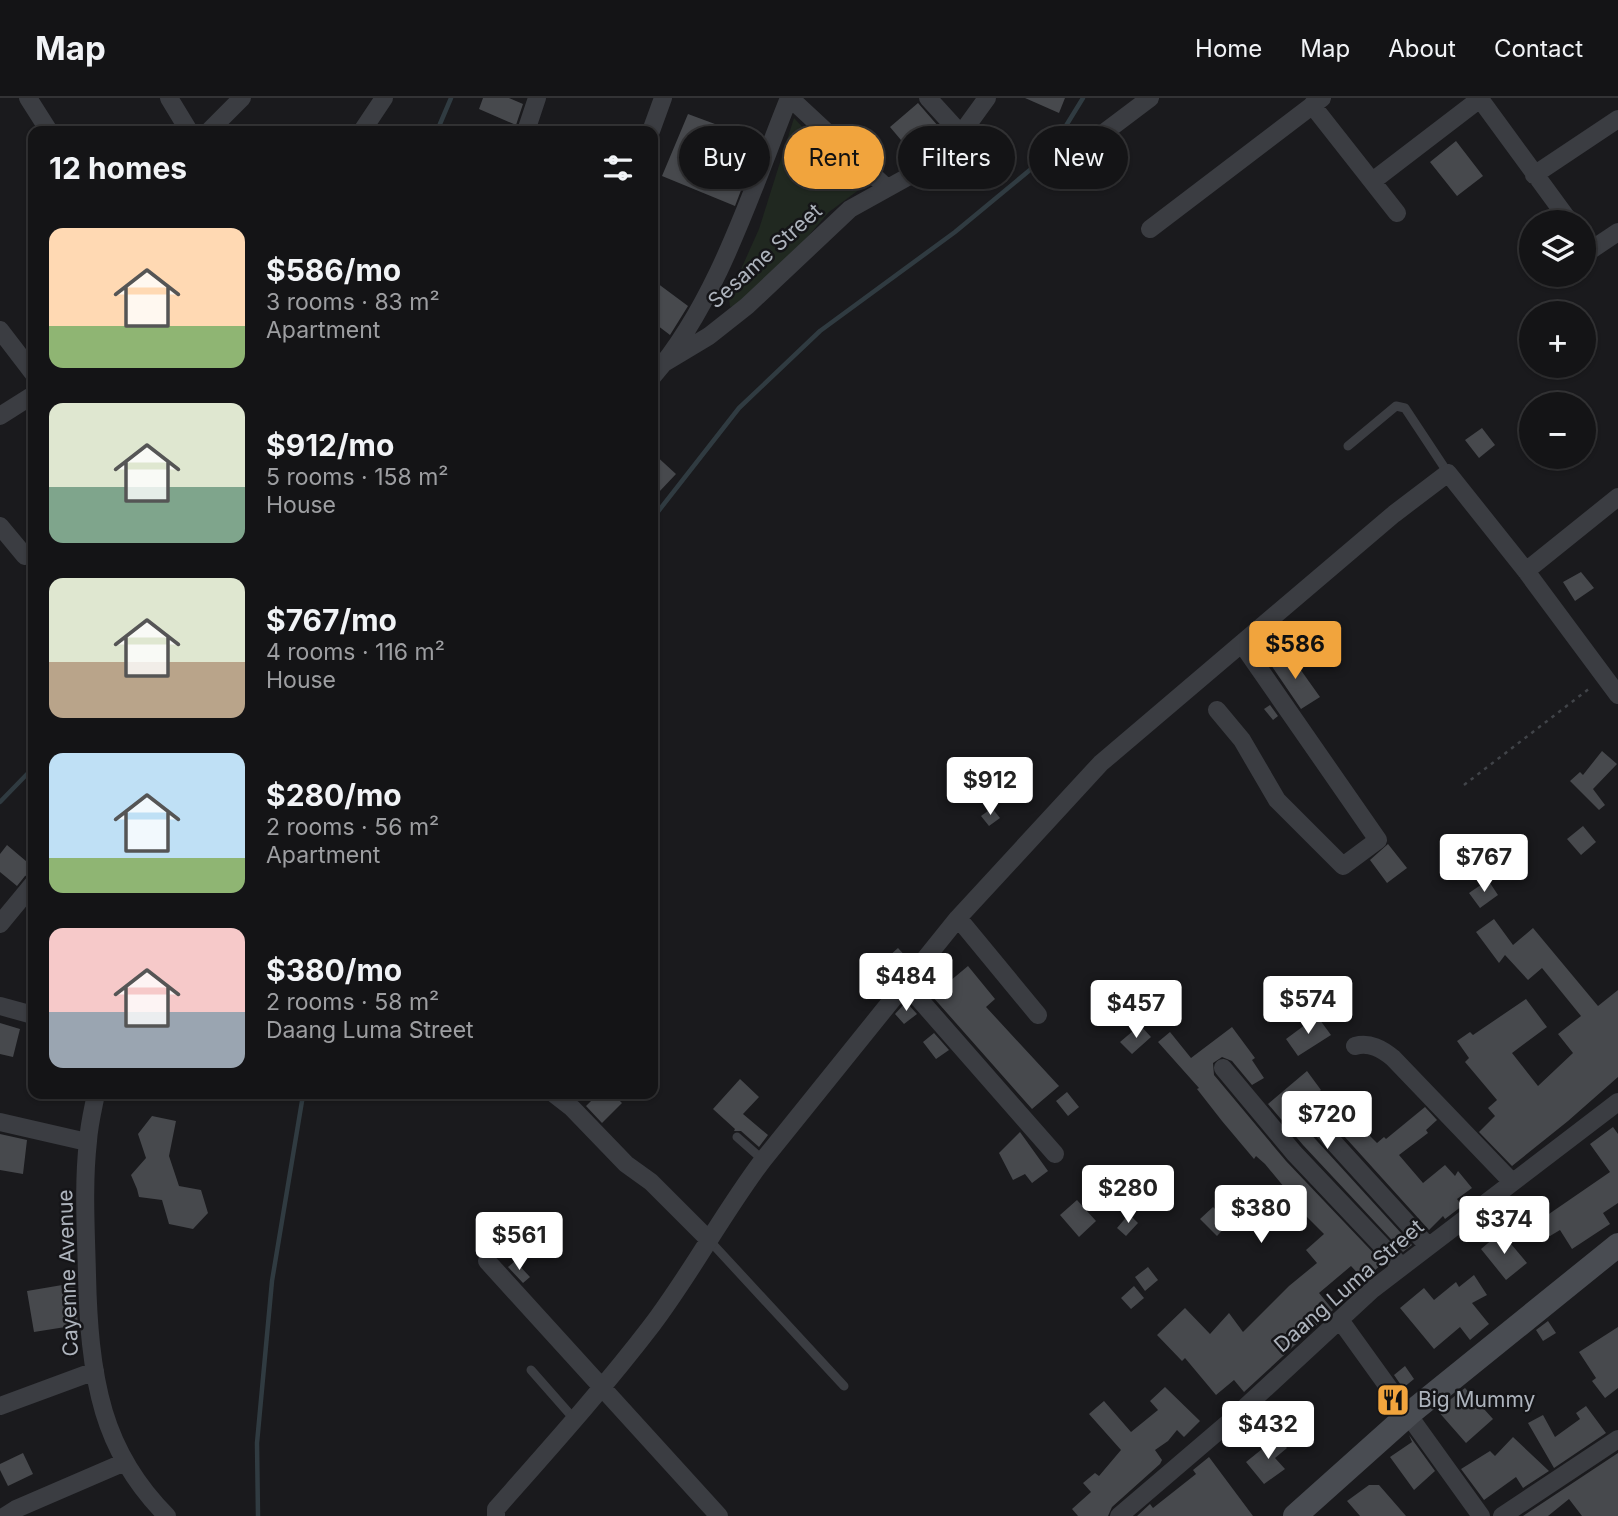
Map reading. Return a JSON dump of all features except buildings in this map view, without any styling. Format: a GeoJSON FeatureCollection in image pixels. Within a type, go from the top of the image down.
{"type":"FeatureCollection","features":[{"type":"Feature","properties":{"kind":"main road"},"geometry":{"type":"LineString","coordinates":[[1295,1516],[1409,1414],[1618,1245]]}},
{"type":"Feature","properties":{"kind":"street"},"geometry":{"type":"LineString","coordinates":[[28,98],[46,126]]}},
{"type":"Feature","properties":{"kind":"street"},"geometry":{"type":"LineString","coordinates":[[169,98],[186,126]]}},
{"type":"Feature","properties":{"kind":"street"},"geometry":{"type":"LineString","coordinates":[[214,126],[242,98]]}},
{"type":"Feature","properties":{"kind":"street"},"geometry":{"type":"LineString","coordinates":[[365,126],[384,98]]}},
{"type":"Feature","properties":{"kind":"street"},"geometry":{"type":"LineString","coordinates":[[528,126],[537,98]]}},
{"type":"Feature","properties":{"kind":"street"},"geometry":{"type":"LineString","coordinates":[[654,126],[663,98]]}},
{"type":"Feature","properties":{"kind":"street"},"geometry":{"type":"LineString","coordinates":[[658,369],[715,280],[789,98],[887,188]]}},
{"type":"Feature","properties":{"kind":"street"},"geometry":{"type":"LineString","coordinates":[[928,98],[954,126]]}},
{"type":"Feature","properties":{"kind":"street","name":"Sesame Street"},"geometry":{"type":"LineString","coordinates":[[967,126],[987,98]]}},
{"type":"Feature","properties":{"kind":"street"},"geometry":{"type":"LineString","coordinates":[[1113,126],[1150,98]]}},
{"type":"Feature","properties":{"kind":"street"},"geometry":{"type":"LineString","coordinates":[[1374,180],[1481,99],[1561,210]]}},
{"type":"Feature","properties":{"kind":"street"},"geometry":{"type":"LineString","coordinates":[[1150,229],[1317,102],[1397,213]]}},
{"type":"Feature","properties":{"kind":"street"},"geometry":{"type":"LineString","coordinates":[[1534,175],[1618,119]]}},
{"type":"Feature","properties":{"kind":"street","name":"Sesame Street"},"geometry":{"type":"LineString","coordinates":[[658,369],[709,336],[747,306],[850,209],[898,182]]}},
{"type":"Feature","properties":{"kind":"street"},"geometry":{"type":"LineString","coordinates":[[1596,247],[1618,232]]}},
{"type":"Feature","properties":{"kind":"street"},"geometry":{"type":"LineString","coordinates":[[0,330],[28,366]]}},
{"type":"Feature","properties":{"kind":"street"},"geometry":{"type":"LineString","coordinates":[[0,416],[28,398]]}},
{"type":"Feature","properties":{"kind":"street"},"geometry":{"type":"LineString","coordinates":[[496,1516],[496,1509],[604,1387],[654,1322],[734,1198],[958,918],[1101,763],[1394,514],[1448,473],[1526,571],[1618,695]]}},
{"type":"Feature","properties":{"kind":"street"},"geometry":{"type":"LineString","coordinates":[[1526,571],[1618,497]]}},
{"type":"Feature","properties":{"kind":"street"},"geometry":{"type":"LineString","coordinates":[[0,526],[24,556]]}},
{"type":"Feature","properties":{"kind":"street"},"geometry":{"type":"LineString","coordinates":[[1217,710],[1242,740],[1277,800],[1343,866],[1378,840],[1242,644]]}},
{"type":"Feature","properties":{"kind":"street"},"geometry":{"type":"LineString","coordinates":[[0,924],[28,890]]}},
{"type":"Feature","properties":{"kind":"street"},"geometry":{"type":"LineString","coordinates":[[958,918],[1038,1015]]}},
{"type":"Feature","properties":{"kind":"street"},"geometry":{"type":"LineString","coordinates":[[905,983],[1055,1154]]}},
{"type":"Feature","properties":{"kind":"street"},"geometry":{"type":"LineString","coordinates":[[0,1006],[28,1014]]}},
{"type":"Feature","properties":{"kind":"street"},"geometry":{"type":"LineString","coordinates":[[1355,1046],[1374,1046],[1393,1058],[1512,1182]]}},
{"type":"Feature","properties":{"kind":"street"},"geometry":{"type":"LineString","coordinates":[[1223,1068],[1312,1173],[1402,1267]]}},
{"type":"Feature","properties":{"kind":"street","name":"Cayenne Avenue"},"geometry":{"type":"LineString","coordinates":[[95,1099],[88,1142],[86,1240],[88,1317],[95,1371],[104,1412],[125,1462],[148,1496],[167,1516]]}},
{"type":"Feature","properties":{"kind":"street"},"geometry":{"type":"LineString","coordinates":[[560,1099],[626,1164],[651,1182],[708,1239]]}},
{"type":"Feature","properties":{"kind":"street","name":"Daang Luma Street"},"geometry":{"type":"LineString","coordinates":[[1119,1516],[1228,1422],[1373,1289],[1618,1101]]}},
{"type":"Feature","properties":{"kind":"street"},"geometry":{"type":"LineString","coordinates":[[0,1122],[88,1142]]}},
{"type":"Feature","properties":{"kind":"street"},"geometry":{"type":"LineString","coordinates":[[1316,1122],[1428,1246]]}},
{"type":"Feature","properties":{"kind":"street"},"geometry":{"type":"LineString","coordinates":[[487,1261],[719,1516]]}},
{"type":"Feature","properties":{"kind":"street"},"geometry":{"type":"LineString","coordinates":[[1340,1320],[1481,1516]]}},
{"type":"Feature","properties":{"kind":"street"},"geometry":{"type":"LineString","coordinates":[[0,1406],[95,1371]]}},
{"type":"Feature","properties":{"kind":"street"},"geometry":{"type":"LineString","coordinates":[[1502,1516],[1618,1439]]}},
{"type":"Feature","properties":{"kind":"street"},"geometry":{"type":"LineString","coordinates":[[5,1516],[125,1462]]}},
{"type":"Feature","properties":{"kind":"lane"},"geometry":{"type":"LineString","coordinates":[[1348,446],[1387,411],[1396,406],[1405,408],[1448,473]]}},
{"type":"Feature","properties":{"kind":"lane"},"geometry":{"type":"LineString","coordinates":[[737,1137],[763,1160]]}},
{"type":"Feature","properties":{"kind":"lane"},"geometry":{"type":"LineString","coordinates":[[708,1239],[844,1386]]}},
{"type":"Feature","properties":{"kind":"lane"},"geometry":{"type":"LineString","coordinates":[[531,1370],[575,1420]]}},
{"type":"Feature","properties":{"kind":"path"},"geometry":{"type":"LineString","coordinates":[[1464,785],[1604,677]]}},
{"type":"Feature","properties":{"kind":"shaded area"},"geometry":{"type":"Polygon","coordinates":[[[794,118],[801,126],[791,126],[794,118]]]}},
{"type":"Feature","properties":{"kind":"shaded area"},"geometry":{"type":"Polygon","coordinates":[[[784,150],[784,189],[860,189],[829,212],[790,257],[740,305],[730,307],[729,296],[759,229],[784,150]]]}},
{"type":"Feature","properties":{"kind":"waterway"},"geometry":{"type":"LineString","coordinates":[[439,126],[451,98]]}},
{"type":"Feature","properties":{"kind":"waterway"},"geometry":{"type":"LineString","coordinates":[[658,512],[739,408],[820,331],[955,232],[1048,155],[1083,98]]}},
{"type":"Feature","properties":{"kind":"waterway"},"geometry":{"type":"LineString","coordinates":[[0,802],[28,773]]}},
{"type":"Feature","properties":{"kind":"waterway"},"geometry":{"type":"LineString","coordinates":[[258,1516],[257,1443],[272,1281],[303,1099]]}},
{"type":"Feature","properties":{"kind":"place","name":"Big Mummy"},"geometry":{"type":"Point","coordinates":[1393,1400]}}]}
